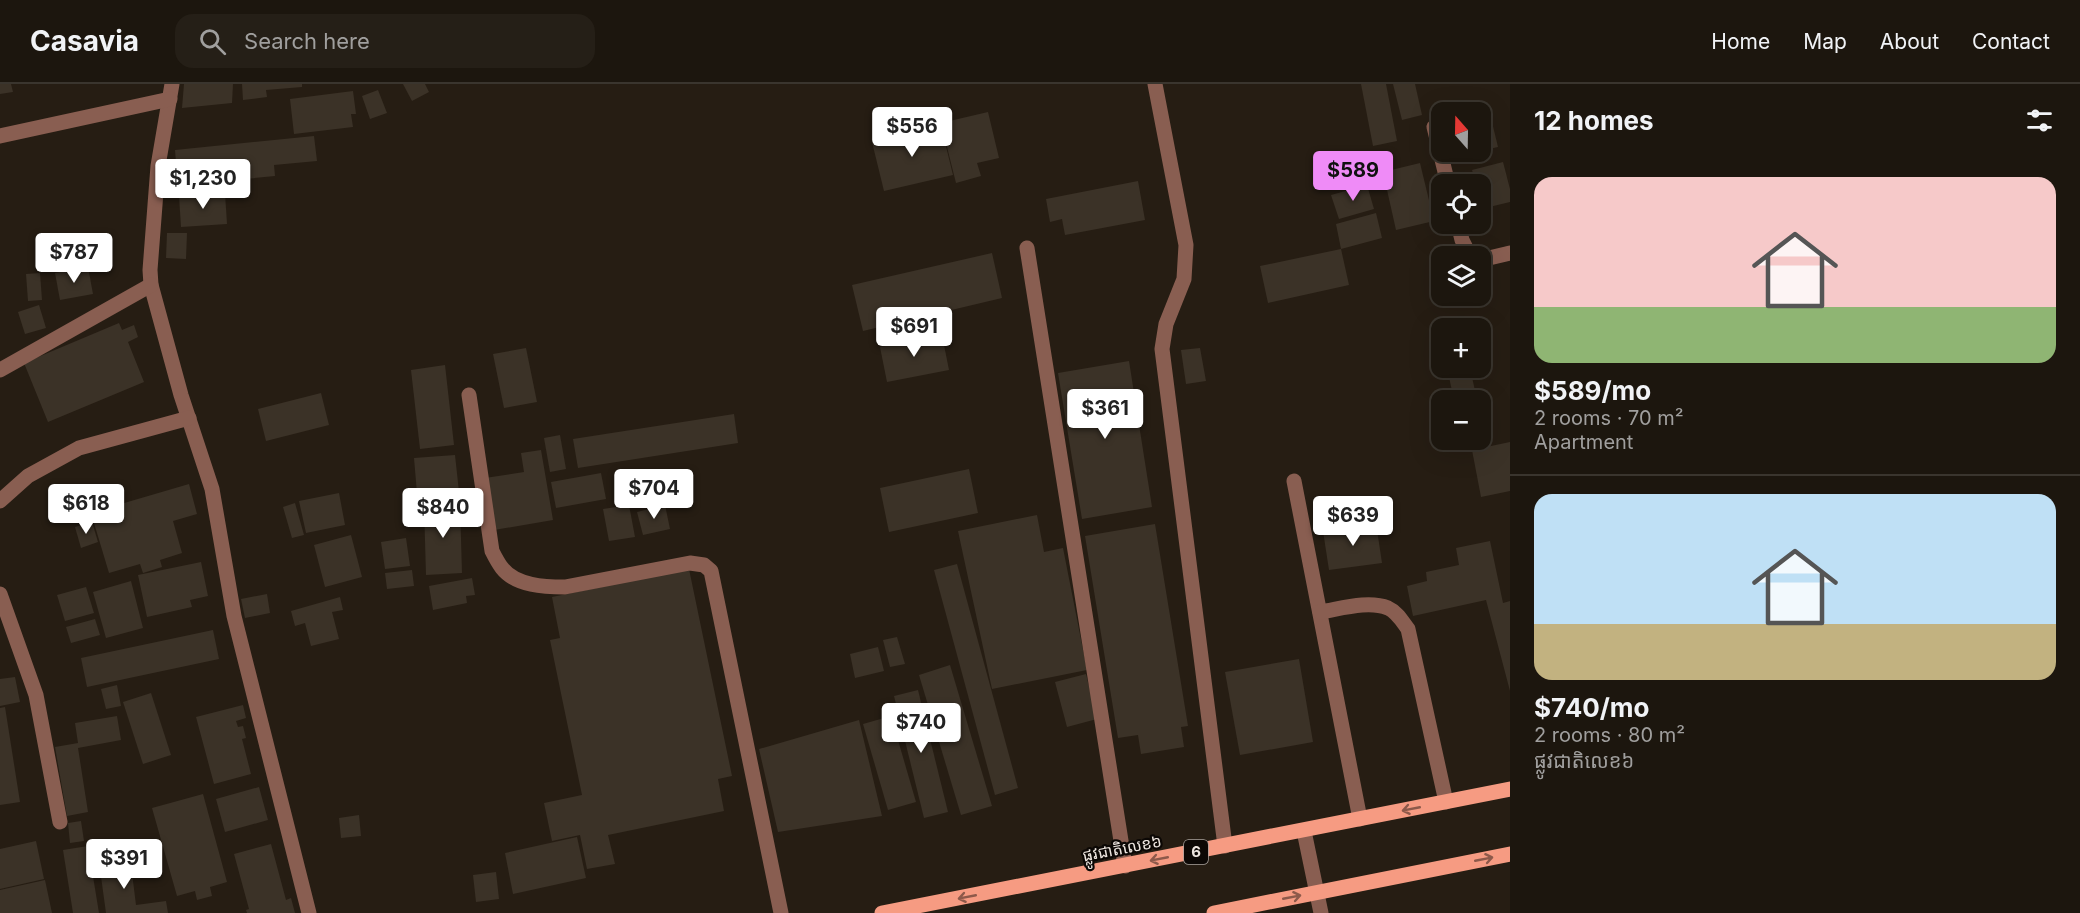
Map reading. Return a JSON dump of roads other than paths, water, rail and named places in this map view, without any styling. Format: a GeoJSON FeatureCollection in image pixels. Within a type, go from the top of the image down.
{"type":"FeatureCollection","features":[{"type":"Feature","properties":{"kind":"main road","name":"ផ្លូវជាតិលេខ៦"},"geometry":{"type":"LineString","coordinates":[[882,913],[1510,789]]}},
{"type":"Feature","properties":{"kind":"main road"},"geometry":{"type":"LineString","coordinates":[[1214,913],[1510,854]]}},
{"type":"Feature","properties":{"kind":"street"},"geometry":{"type":"LineString","coordinates":[[1155,84],[1186,245],[1184,279],[1166,324],[1162,349],[1224,846]]}},
{"type":"Feature","properties":{"kind":"street"},"geometry":{"type":"LineString","coordinates":[[0,136],[171,92],[158,166],[150,270],[151,285],[180,395],[212,489],[234,616],[309,913]]}},
{"type":"Feature","properties":{"kind":"street"},"geometry":{"type":"LineString","coordinates":[[1028,248],[1125,866]]}},
{"type":"Feature","properties":{"kind":"street"},"geometry":{"type":"LineString","coordinates":[[1491,258],[1510,253]]}},
{"type":"Feature","properties":{"kind":"street"},"geometry":{"type":"LineString","coordinates":[[0,370],[151,285]]}},
{"type":"Feature","properties":{"kind":"street"},"geometry":{"type":"LineString","coordinates":[[469,395],[492,551],[501,568],[511,577],[548,587],[566,587],[690,563],[704,565],[711,571],[781,913]]}},
{"type":"Feature","properties":{"kind":"street"},"geometry":{"type":"LineString","coordinates":[[0,501],[28,476],[79,448],[189,418]]}},
{"type":"Feature","properties":{"kind":"street"},"geometry":{"type":"LineString","coordinates":[[1293,481],[1360,819]]}},
{"type":"Feature","properties":{"kind":"street"},"geometry":{"type":"LineString","coordinates":[[0,594],[36,695],[60,822]]}},
{"type":"Feature","properties":{"kind":"street"},"geometry":{"type":"LineString","coordinates":[[1320,612],[1370,605],[1388,608],[1398,615],[1408,629],[1446,802]]}},
{"type":"Feature","properties":{"kind":"street"},"geometry":{"type":"LineString","coordinates":[[1304,831],[1321,913]]}}]}
